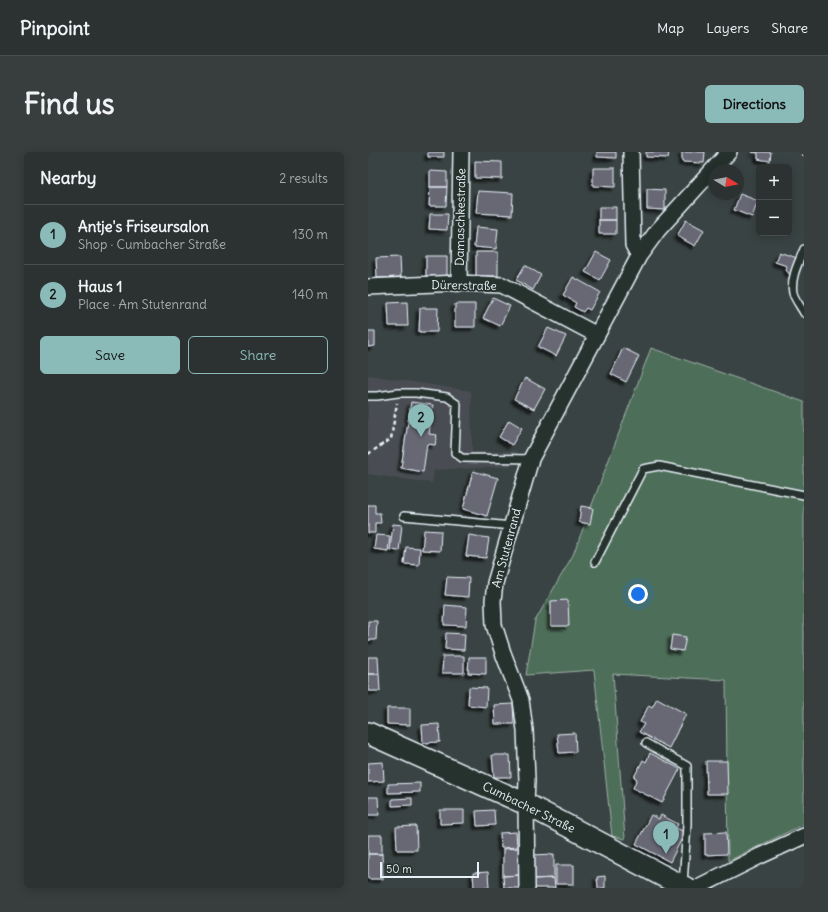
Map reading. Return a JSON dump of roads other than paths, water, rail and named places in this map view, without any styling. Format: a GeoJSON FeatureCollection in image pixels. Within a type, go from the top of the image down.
{"type":"FeatureCollection","features":[{"type":"Feature","properties":{"kind":"street","name":"Damaschkestraße"},"geometry":{"type":"LineString","coordinates":[[459,283],[461,152]]}},
{"type":"Feature","properties":{"kind":"street"},"geometry":{"type":"LineString","coordinates":[[632,152],[633,245],[639,256]]}},
{"type":"Feature","properties":{"kind":"street","name":"Am Stutenrand"},"geometry":{"type":"LineString","coordinates":[[527,888],[527,780],[525,730],[521,700],[494,625],[493,601],[495,583],[531,459],[639,256],[658,230],[729,152]]}},
{"type":"Feature","properties":{"kind":"street","name":"Dürerstraße"},"geometry":{"type":"LineString","coordinates":[[368,287],[459,283],[502,285],[597,335]]}},
{"type":"Feature","properties":{"kind":"street","name":"Cumbacher Straße"},"geometry":{"type":"LineString","coordinates":[[368,733],[526,804],[688,888]]}},
{"type":"Feature","properties":{"kind":"street"},"geometry":{"type":"LineString","coordinates":[[688,888],[804,836]]}},
{"type":"Feature","properties":{"kind":"lane"},"geometry":{"type":"LineString","coordinates":[[804,249],[792,284],[794,294],[804,313]]}},
{"type":"Feature","properties":{"kind":"lane"},"geometry":{"type":"LineString","coordinates":[[368,396],[416,392],[447,397],[457,404],[455,453],[462,458],[531,459]]}},
{"type":"Feature","properties":{"kind":"lane"},"geometry":{"type":"LineString","coordinates":[[596,562],[643,469],[659,466],[804,495]]}},
{"type":"Feature","properties":{"kind":"lane"},"geometry":{"type":"LineString","coordinates":[[404,516],[512,526]]}},
{"type":"Feature","properties":{"kind":"lane"},"geometry":{"type":"LineString","coordinates":[[646,743],[687,766],[688,888]]}},
{"type":"Feature","properties":{"kind":"place","name":"Haus 1"},"geometry":{"type":"Point","coordinates":[421,437]}},
{"type":"Feature","properties":{"kind":"place","name":"Antje's Friseursalon"},"geometry":{"type":"Point","coordinates":[666,854]}}]}
